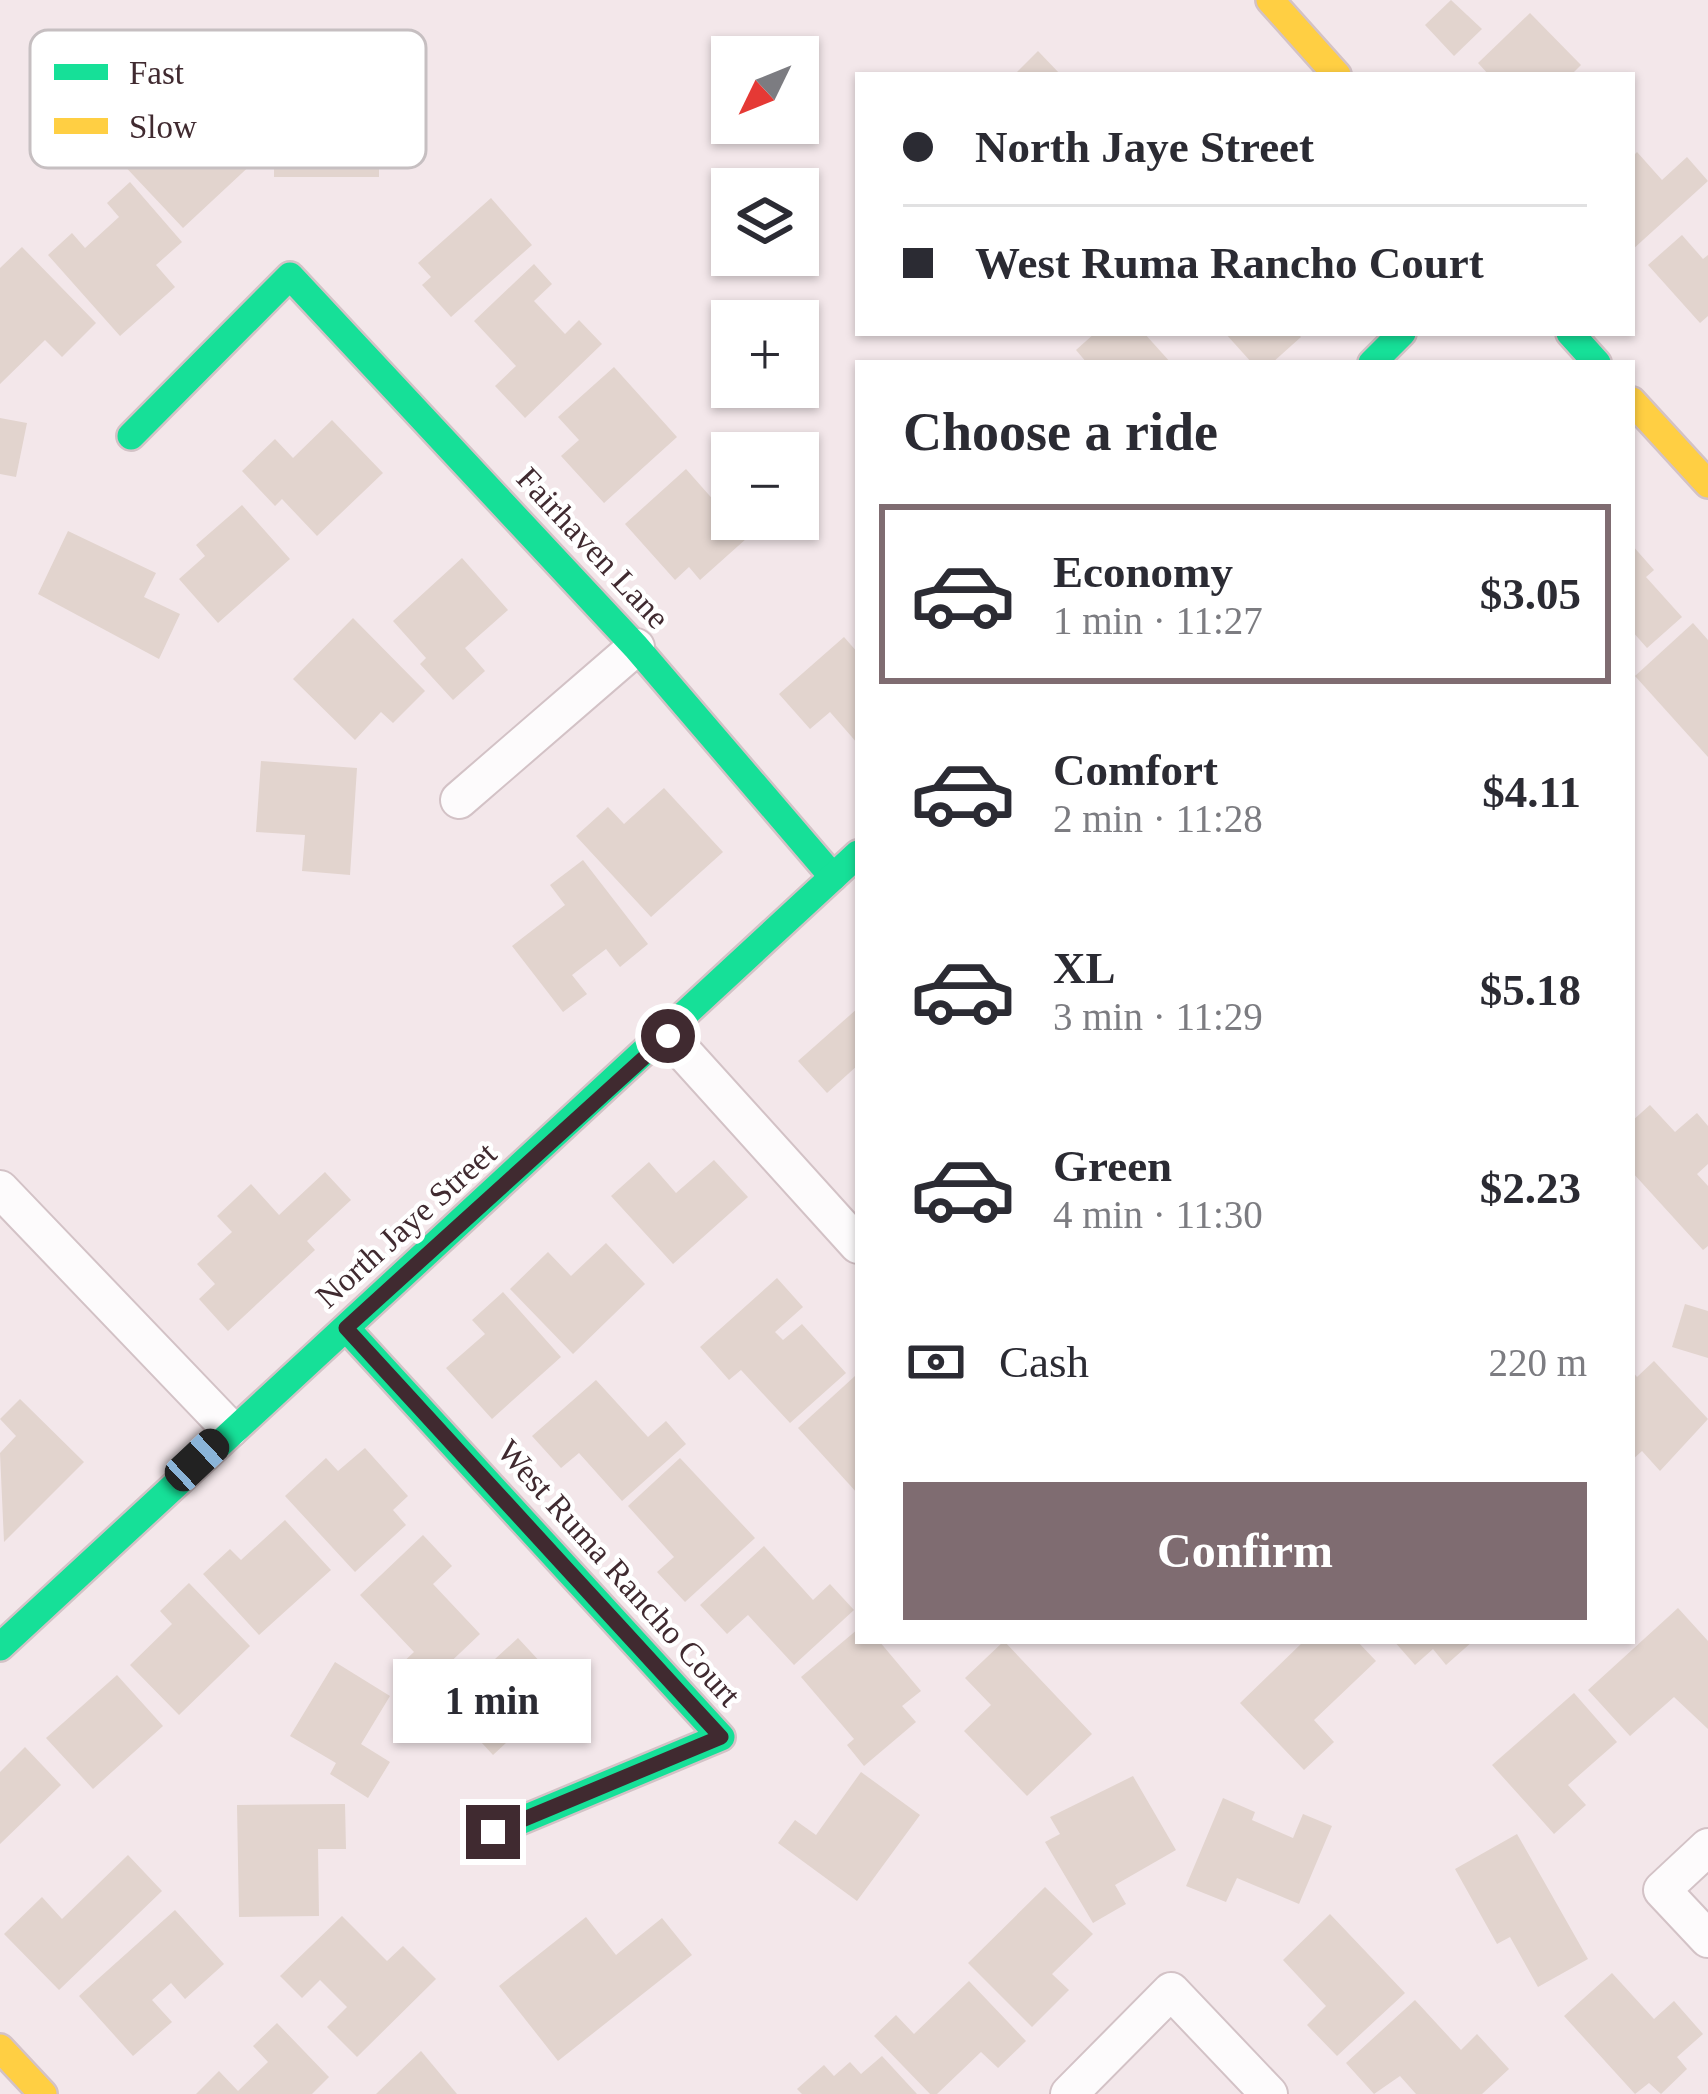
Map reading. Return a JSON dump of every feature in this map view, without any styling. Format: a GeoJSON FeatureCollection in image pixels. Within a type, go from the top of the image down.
{"type":"FeatureCollection","features":[{"type":"Feature","properties":{"kind":"street"},"geometry":{"type":"LineString","coordinates":[[1270,0],[1334,72]]}},
{"type":"Feature","properties":{"kind":"street","name":"Fairhaven Lane"},"geometry":{"type":"LineString","coordinates":[[131,436],[290,276],[636,646],[833,877]]}},
{"type":"Feature","properties":{"kind":"street"},"geometry":{"type":"LineString","coordinates":[[1375,360],[1399,336]]}},
{"type":"Feature","properties":{"kind":"street"},"geometry":{"type":"LineString","coordinates":[[1573,336],[1594,360]]}},
{"type":"Feature","properties":{"kind":"street"},"geometry":{"type":"LineString","coordinates":[[1635,404],[1708,484]]}},
{"type":"Feature","properties":{"kind":"street"},"geometry":{"type":"LineString","coordinates":[[459,800],[636,646]]}},
{"type":"Feature","properties":{"kind":"street","name":"North Jaye Street"},"geometry":{"type":"LineString","coordinates":[[0,1647],[230,1429],[668,1036],[855,857]]}},
{"type":"Feature","properties":{"kind":"street"},"geometry":{"type":"LineString","coordinates":[[668,1036],[855,1242]]}},
{"type":"Feature","properties":{"kind":"street"},"geometry":{"type":"LineString","coordinates":[[0,1189],[230,1429]]}},
{"type":"Feature","properties":{"kind":"street","name":"West Ruma Rancho Court"},"geometry":{"type":"LineString","coordinates":[[346,1328],[721,1737],[493,1832]]}},
{"type":"Feature","properties":{"kind":"street"},"geometry":{"type":"LineString","coordinates":[[1708,1847],[1662,1890],[1708,1939]]}},
{"type":"Feature","properties":{"kind":"street"},"geometry":{"type":"LineString","coordinates":[[1069,2094],[1171,1990],[1269,2094]]}},
{"type":"Feature","properties":{"kind":"street"},"geometry":{"type":"LineString","coordinates":[[0,2048],[44,2094]]}},
{"type":"Feature","properties":{"kind":"building"},"geometry":{"type":"Polygon","coordinates":[[[1451,0],[1482,29],[1454,56],[1425,25],[1451,0]]]}},
{"type":"Feature","properties":{"kind":"building"},"geometry":{"type":"Polygon","coordinates":[[[1530,13],[1581,65],[1574,72],[1486,72],[1478,63],[1530,13]]]}},
{"type":"Feature","properties":{"kind":"building"},"geometry":{"type":"Polygon","coordinates":[[[1038,51],[1058,72],[1017,72],[1038,51]]]}},
{"type":"Feature","properties":{"kind":"building"},"geometry":{"type":"Polygon","coordinates":[[[1635,154],[1662,180],[1687,157],[1708,181],[1635,247],[1635,154]]]}},
{"type":"Feature","properties":{"kind":"building"},"geometry":{"type":"Polygon","coordinates":[[[126,168],[247,168],[183,228],[126,168]]]}},
{"type":"Feature","properties":{"kind":"building"},"geometry":{"type":"Polygon","coordinates":[[[274,168],[379,168],[379,177],[274,177],[274,168]]]}},
{"type":"Feature","properties":{"kind":"building"},"geometry":{"type":"Polygon","coordinates":[[[130,182],[182,242],[156,265],[175,287],[120,336],[48,255],[72,233],[85,248],[119,217],[107,203],[130,182]]]}},
{"type":"Feature","properties":{"kind":"building"},"geometry":{"type":"Polygon","coordinates":[[[491,198],[532,245],[451,317],[422,285],[431,277],[418,263],[491,198]]]}},
{"type":"Feature","properties":{"kind":"building"},"geometry":{"type":"Polygon","coordinates":[[[1682,235],[1703,259],[1708,255],[1708,316],[1700,323],[1648,265],[1682,235]]]}},
{"type":"Feature","properties":{"kind":"building"},"geometry":{"type":"Polygon","coordinates":[[[22,247],[96,323],[62,357],[45,340],[0,384],[0,268],[22,247]]]}},
{"type":"Feature","properties":{"kind":"building"},"geometry":{"type":"Polygon","coordinates":[[[534,264],[552,284],[534,301],[565,334],[579,320],[602,344],[525,418],[495,386],[516,366],[474,321],[534,264]]]}},
{"type":"Feature","properties":{"kind":"building"},"geometry":{"type":"Polygon","coordinates":[[[1092,336],[1147,336],[1168,360],[1084,360],[1076,350],[1092,336]]]}},
{"type":"Feature","properties":{"kind":"building"},"geometry":{"type":"Polygon","coordinates":[[[1228,336],[1301,337],[1275,360],[1249,360],[1228,336]]]}},
{"type":"Feature","properties":{"kind":"building"},"geometry":{"type":"Polygon","coordinates":[[[614,367],[677,437],[604,503],[561,456],[579,440],[558,417],[614,367]]]}},
{"type":"Feature","properties":{"kind":"building"},"geometry":{"type":"Polygon","coordinates":[[[0,418],[27,423],[16,477],[0,474],[0,418]]]}},
{"type":"Feature","properties":{"kind":"building"},"geometry":{"type":"Polygon","coordinates":[[[332,420],[383,473],[317,536],[282,499],[275,506],[242,471],[275,439],[293,458],[332,420]]]}},
{"type":"Feature","properties":{"kind":"building"},"geometry":{"type":"Polygon","coordinates":[[[686,469],[711,497],[711,540],[745,540],[700,580],[689,567],[675,580],[625,524],[686,469]]]}},
{"type":"Feature","properties":{"kind":"building"},"geometry":{"type":"Polygon","coordinates":[[[242,505],[290,559],[218,623],[179,579],[205,556],[196,545],[242,505]]]}},
{"type":"Feature","properties":{"kind":"building"},"geometry":{"type":"Polygon","coordinates":[[[68,531],[156,573],[144,597],[180,614],[159,659],[38,594],[68,531]]]}},
{"type":"Feature","properties":{"kind":"building"},"geometry":{"type":"Polygon","coordinates":[[[1635,548],[1654,570],[1646,577],[1682,617],[1647,648],[1635,634],[1635,548]]]}},
{"type":"Feature","properties":{"kind":"building"},"geometry":{"type":"Polygon","coordinates":[[[462,558],[508,610],[465,648],[485,671],[453,700],[420,664],[426,658],[393,621],[462,558]]]}},
{"type":"Feature","properties":{"kind":"building"},"geometry":{"type":"Polygon","coordinates":[[[353,618],[425,691],[393,723],[381,712],[355,740],[293,679],[353,618]]]}},
{"type":"Feature","properties":{"kind":"building"},"geometry":{"type":"Polygon","coordinates":[[[1693,623],[1708,640],[1708,757],[1635,676],[1693,623]]]}},
{"type":"Feature","properties":{"kind":"building"},"geometry":{"type":"Polygon","coordinates":[[[844,637],[855,650],[855,741],[830,712],[810,729],[779,694],[844,637]]]}},
{"type":"Feature","properties":{"kind":"building"},"geometry":{"type":"Polygon","coordinates":[[[261,761],[357,768],[350,875],[302,871],[305,835],[256,832],[261,761]]]}},
{"type":"Feature","properties":{"kind":"building"},"geometry":{"type":"Polygon","coordinates":[[[664,788],[723,852],[651,917],[576,836],[608,807],[624,824],[664,788]]]}},
{"type":"Feature","properties":{"kind":"building"},"geometry":{"type":"Polygon","coordinates":[[[583,860],[648,944],[620,967],[606,949],[572,975],[587,994],[563,1012],[512,946],[565,905],[550,885],[583,860]]]}},
{"type":"Feature","properties":{"kind":"building"},"geometry":{"type":"Polygon","coordinates":[[[855,1011],[855,1068],[827,1093],[798,1061],[855,1011]]]}},
{"type":"Feature","properties":{"kind":"building"},"geometry":{"type":"Polygon","coordinates":[[[1650,1105],[1675,1132],[1697,1113],[1708,1126],[1708,1164],[1697,1174],[1708,1186],[1708,1246],[1703,1250],[1635,1175],[1635,1118],[1650,1105]]]}},
{"type":"Feature","properties":{"kind":"building"},"geometry":{"type":"Polygon","coordinates":[[[714,1160],[748,1197],[673,1264],[611,1196],[649,1162],[676,1193],[714,1160]]]}},
{"type":"Feature","properties":{"kind":"building"},"geometry":{"type":"Polygon","coordinates":[[[325,1172],[351,1200],[307,1241],[315,1250],[228,1331],[199,1299],[215,1284],[197,1264],[232,1232],[217,1216],[251,1184],[279,1215],[325,1172]]]}},
{"type":"Feature","properties":{"kind":"building"},"geometry":{"type":"Polygon","coordinates":[[[606,1243],[645,1284],[573,1354],[510,1289],[548,1252],[571,1276],[606,1243]]]}},
{"type":"Feature","properties":{"kind":"building"},"geometry":{"type":"Polygon","coordinates":[[[777,1278],[803,1307],[775,1332],[783,1340],[802,1324],[846,1373],[790,1423],[741,1370],[729,1380],[700,1347],[777,1278]]]}},
{"type":"Feature","properties":{"kind":"building"},"geometry":{"type":"Polygon","coordinates":[[[503,1292],[561,1357],[492,1419],[446,1368],[485,1334],[472,1320],[503,1292]]]}},
{"type":"Feature","properties":{"kind":"building"},"geometry":{"type":"Polygon","coordinates":[[[1685,1304],[1708,1311],[1708,1358],[1672,1347],[1685,1304]]]}},
{"type":"Feature","properties":{"kind":"building"},"geometry":{"type":"Polygon","coordinates":[[[1654,1361],[1708,1419],[1660,1471],[1642,1451],[1635,1457],[1637,1377],[1654,1361]]]}},
{"type":"Feature","properties":{"kind":"building"},"geometry":{"type":"Polygon","coordinates":[[[855,1376],[855,1491],[798,1428],[855,1376]]]}},
{"type":"Feature","properties":{"kind":"building"},"geometry":{"type":"Polygon","coordinates":[[[596,1380],[648,1437],[666,1421],[686,1444],[622,1501],[579,1453],[561,1468],[532,1436],[596,1380]]]}},
{"type":"Feature","properties":{"kind":"building"},"geometry":{"type":"Polygon","coordinates":[[[20,1399],[84,1462],[4,1542],[0,1453],[16,1436],[0,1419],[20,1399]]]}},
{"type":"Feature","properties":{"kind":"building"},"geometry":{"type":"Polygon","coordinates":[[[365,1448],[408,1496],[393,1510],[406,1525],[355,1572],[285,1496],[326,1458],[338,1471],[365,1448]]]}},
{"type":"Feature","properties":{"kind":"building"},"geometry":{"type":"Polygon","coordinates":[[[680,1458],[755,1538],[685,1602],[657,1572],[674,1557],[628,1506],[680,1458]]]}},
{"type":"Feature","properties":{"kind":"building"},"geometry":{"type":"Polygon","coordinates":[[[285,1520],[331,1570],[259,1635],[203,1574],[230,1549],[241,1560],[285,1520]]]}},
{"type":"Feature","properties":{"kind":"building"},"geometry":{"type":"Polygon","coordinates":[[[423,1535],[452,1566],[433,1584],[480,1634],[420,1691],[398,1667],[414,1652],[360,1595],[423,1535]]]}},
{"type":"Feature","properties":{"kind":"building"},"geometry":{"type":"Polygon","coordinates":[[[764,1546],[813,1600],[830,1584],[854,1610],[794,1665],[748,1615],[727,1634],[700,1605],[764,1546]]]}},
{"type":"Feature","properties":{"kind":"building"},"geometry":{"type":"Polygon","coordinates":[[[189,1583],[250,1646],[179,1715],[130,1665],[172,1624],[160,1611],[189,1583]]]}},
{"type":"Feature","properties":{"kind":"building"},"geometry":{"type":"Polygon","coordinates":[[[1678,1608],[1708,1641],[1708,1729],[1674,1697],[1630,1736],[1588,1690],[1678,1608]]]}},
{"type":"Feature","properties":{"kind":"building"},"geometry":{"type":"Polygon","coordinates":[[[855,1632],[855,1644],[882,1644],[921,1691],[902,1706],[916,1722],[864,1766],[847,1745],[854,1739],[801,1677],[855,1632]]]}},
{"type":"Feature","properties":{"kind":"building"},"geometry":{"type":"Polygon","coordinates":[[[518,1638],[581,1706],[550,1734],[534,1717],[493,1755],[446,1704],[518,1638]]]}},
{"type":"Feature","properties":{"kind":"building"},"geometry":{"type":"Polygon","coordinates":[[[1001,1644],[1007,1644],[1092,1734],[1027,1796],[964,1731],[991,1705],[965,1678],[1001,1644]]]}},
{"type":"Feature","properties":{"kind":"building"},"geometry":{"type":"Polygon","coordinates":[[[1301,1644],[1360,1644],[1376,1661],[1314,1720],[1334,1742],[1304,1770],[1240,1703],[1301,1644]]]}},
{"type":"Feature","properties":{"kind":"building"},"geometry":{"type":"Polygon","coordinates":[[[1397,1644],[1470,1644],[1446,1665],[1433,1649],[1415,1665],[1397,1644]]]}},
{"type":"Feature","properties":{"kind":"building"},"geometry":{"type":"Polygon","coordinates":[[[335,1662],[390,1696],[361,1744],[390,1762],[368,1798],[330,1774],[336,1763],[290,1736],[335,1662]]]}},
{"type":"Feature","properties":{"kind":"building"},"geometry":{"type":"Polygon","coordinates":[[[117,1675],[163,1726],[93,1789],[46,1738],[117,1675]]]}},
{"type":"Feature","properties":{"kind":"building"},"geometry":{"type":"Polygon","coordinates":[[[1574,1693],[1617,1742],[1568,1785],[1586,1805],[1554,1834],[1492,1765],[1574,1693]]]}},
{"type":"Feature","properties":{"kind":"building"},"geometry":{"type":"Polygon","coordinates":[[[25,1747],[61,1785],[0,1844],[0,1772],[25,1747]]]}},
{"type":"Feature","properties":{"kind":"building"},"geometry":{"type":"Polygon","coordinates":[[[861,1772],[920,1815],[857,1901],[778,1843],[795,1820],[816,1835],[861,1772]]]}},
{"type":"Feature","properties":{"kind":"building"},"geometry":{"type":"Polygon","coordinates":[[[1133,1776],[1176,1850],[1115,1885],[1126,1904],[1093,1923],[1045,1842],[1060,1834],[1050,1817],[1133,1776]]]}},
{"type":"Feature","properties":{"kind":"building"},"geometry":{"type":"Polygon","coordinates":[[[1223,1798],[1255,1812],[1252,1820],[1293,1838],[1303,1814],[1332,1826],[1299,1904],[1237,1878],[1226,1902],[1186,1886],[1223,1798]]]}},
{"type":"Feature","properties":{"kind":"building"},"geometry":{"type":"Polygon","coordinates":[[[345,1804],[346,1849],[318,1849],[319,1916],[239,1917],[237,1805],[345,1804]]]}},
{"type":"Feature","properties":{"kind":"building"},"geometry":{"type":"Polygon","coordinates":[[[1517,1834],[1588,1959],[1538,1987],[1510,1937],[1497,1944],[1455,1869],[1517,1834]]]}},
{"type":"Feature","properties":{"kind":"building"},"geometry":{"type":"Polygon","coordinates":[[[128,1855],[162,1891],[59,1990],[4,1934],[42,1897],[62,1919],[128,1855]]]}},
{"type":"Feature","properties":{"kind":"building"},"geometry":{"type":"Polygon","coordinates":[[[1045,1887],[1093,1934],[1052,1974],[1069,1990],[1032,2027],[968,1963],[1045,1887]]]}},
{"type":"Feature","properties":{"kind":"building"},"geometry":{"type":"Polygon","coordinates":[[[175,1910],[224,1964],[185,1999],[171,1983],[152,2000],[172,2022],[133,2056],[79,1996],[175,1910]]]}},
{"type":"Feature","properties":{"kind":"building"},"geometry":{"type":"Polygon","coordinates":[[[1330,1914],[1405,1993],[1337,2056],[1307,2025],[1326,2006],[1283,1960],[1330,1914]]]}},
{"type":"Feature","properties":{"kind":"building"},"geometry":{"type":"Polygon","coordinates":[[[342,1916],[387,1961],[403,1946],[436,1979],[357,2057],[327,2027],[347,2007],[320,1980],[302,1998],[280,1976],[342,1916]]]}},
{"type":"Feature","properties":{"kind":"building"},"geometry":{"type":"Polygon","coordinates":[[[586,1917],[616,1955],[662,1918],[692,1955],[558,2061],[499,1986],[586,1917]]]}},
{"type":"Feature","properties":{"kind":"building"},"geometry":{"type":"Polygon","coordinates":[[[1612,1973],[1654,2019],[1674,2001],[1703,2034],[1677,2057],[1687,2069],[1661,2094],[1649,2083],[1635,2094],[1564,2016],[1612,1973]]]}},
{"type":"Feature","properties":{"kind":"building"},"geometry":{"type":"Polygon","coordinates":[[[969,1981],[1026,2041],[998,2068],[981,2052],[937,2094],[930,2094],[874,2036],[896,2015],[914,2034],[969,1981]]]}},
{"type":"Feature","properties":{"kind":"building"},"geometry":{"type":"Polygon","coordinates":[[[1415,2000],[1461,2050],[1477,2034],[1509,2069],[1482,2094],[1416,2094],[1400,2076],[1374,2094],[1346,2063],[1415,2000]]]}},
{"type":"Feature","properties":{"kind":"building"},"geometry":{"type":"Polygon","coordinates":[[[277,2023],[329,2077],[312,2094],[196,2094],[219,2071],[238,2091],[268,2062],[253,2046],[277,2023]]]}},
{"type":"Feature","properties":{"kind":"building"},"geometry":{"type":"Polygon","coordinates":[[[421,2051],[457,2094],[376,2094],[421,2051]]]}},
{"type":"Feature","properties":{"kind":"building"},"geometry":{"type":"Polygon","coordinates":[[[882,2056],[917,2094],[802,2094],[797,2089],[824,2065],[834,2076],[850,2062],[861,2074],[882,2056]]]}},
{"type":"Feature","properties":{"kind":"traffic: fast"},"geometry":{"type":"LineString","coordinates":[[131,436],[290,276],[636,647],[833,877]]}},
{"type":"Feature","properties":{"kind":"traffic: fast"},"geometry":{"type":"LineString","coordinates":[[1375,360],[1399,336]]}},
{"type":"Feature","properties":{"kind":"traffic: fast"},"geometry":{"type":"LineString","coordinates":[[1573,336],[1594,360]]}},
{"type":"Feature","properties":{"kind":"traffic: fast"},"geometry":{"type":"LineString","coordinates":[[0,1647],[855,857]]}},
{"type":"Feature","properties":{"kind":"traffic: fast"},"geometry":{"type":"LineString","coordinates":[[346,1328],[721,1737],[493,1832]]}},
{"type":"Feature","properties":{"kind":"traffic: slow"},"geometry":{"type":"LineString","coordinates":[[1270,0],[1334,72]]}},
{"type":"Feature","properties":{"kind":"traffic: slow"},"geometry":{"type":"LineString","coordinates":[[1635,404],[1708,484]]}},
{"type":"Feature","properties":{"kind":"traffic: slow"},"geometry":{"type":"LineString","coordinates":[[0,2048],[43,2094]]}},
{"type":"Feature","properties":{"kind":"route"},"geometry":{"type":"LineString","coordinates":[[493,1832],[721,1737],[346,1328],[668,1036]]}}]}
